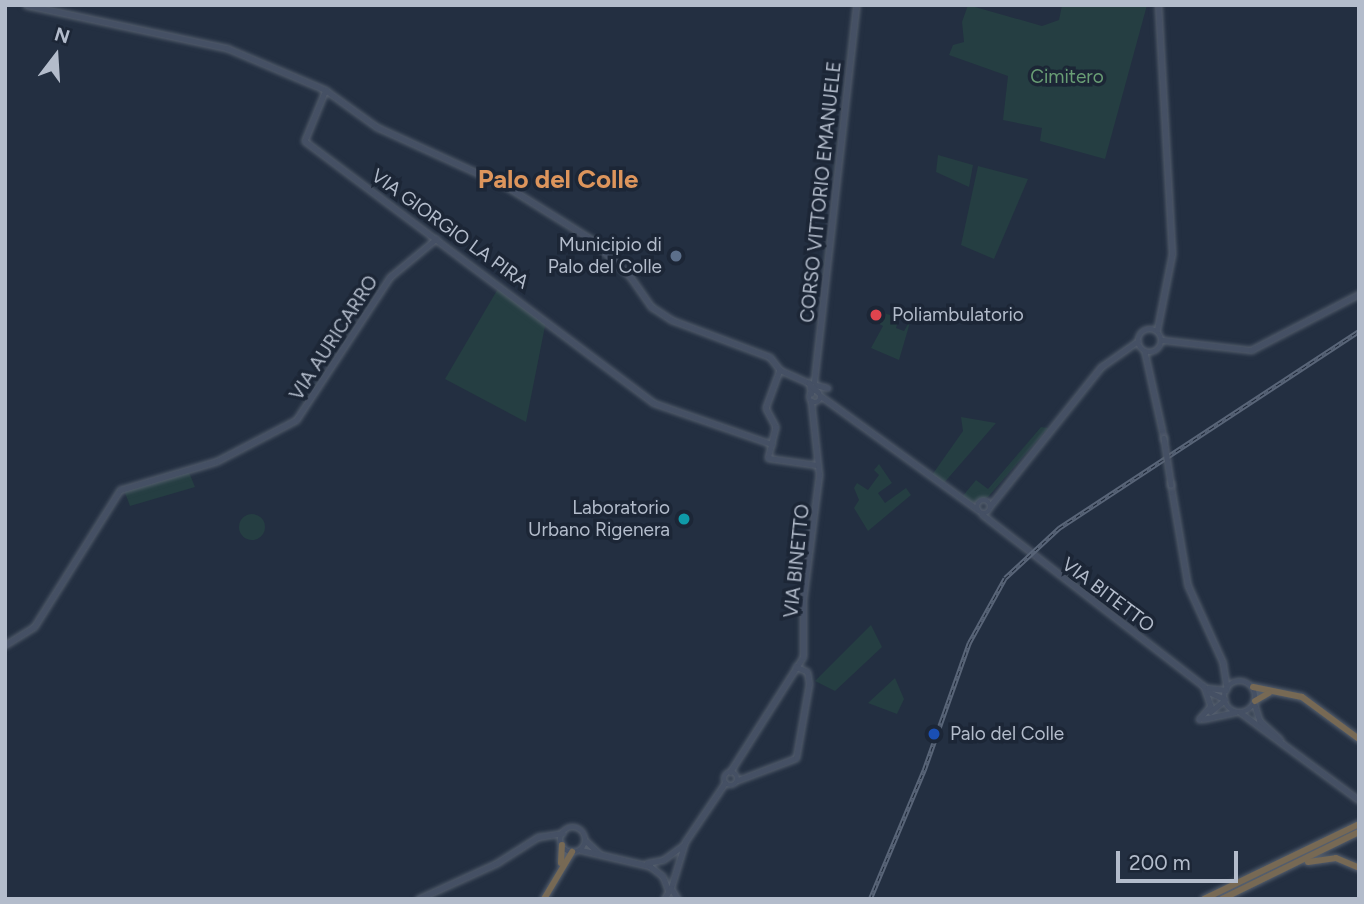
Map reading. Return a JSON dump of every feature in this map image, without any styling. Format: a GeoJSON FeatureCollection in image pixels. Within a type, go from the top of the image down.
{"type":"FeatureCollection","features":[{"type":"Feature","properties":{"kind":"highway"},"geometry":{"type":"LineString","coordinates":[[1253,687],[1302,697],[1359,739]]}},
{"type":"Feature","properties":{"kind":"highway"},"geometry":{"type":"LineString","coordinates":[[1255,702],[1271,692]]}},
{"type":"Feature","properties":{"kind":"highway"},"geometry":{"type":"LineString","coordinates":[[1222,899],[1299,863],[1358,827]]}},
{"type":"Feature","properties":{"kind":"highway"},"geometry":{"type":"LineString","coordinates":[[1204,899],[1358,827]]}},
{"type":"Feature","properties":{"kind":"highway"},"geometry":{"type":"LineString","coordinates":[[561,843],[561,865]]}},
{"type":"Feature","properties":{"kind":"highway"},"geometry":{"type":"LineString","coordinates":[[544,899],[561,865],[572,852]]}},
{"type":"Feature","properties":{"kind":"highway"},"geometry":{"type":"LineString","coordinates":[[1299,863],[1336,858],[1359,868]]}},
{"type":"Feature","properties":{"kind":"street","name":"CORSO VITTORIO EMANUELE"},"geometry":{"type":"LineString","coordinates":[[813,383],[856,5]]}},
{"type":"Feature","properties":{"kind":"street"},"geometry":{"type":"LineString","coordinates":[[1158,5],[1172,254],[1158,318],[1157,330],[1162,344]]}},
{"type":"Feature","properties":{"kind":"street"},"geometry":{"type":"LineString","coordinates":[[27,6],[227,48],[326,90],[342,107],[402,140],[518,192],[591,239],[630,276],[647,302],[672,320],[770,357],[779,370],[828,388],[817,398]]}},
{"type":"Feature","properties":{"kind":"street","name":"VIA GIORGIO LA PIRA"},"geometry":{"type":"LineString","coordinates":[[326,90],[305,141],[654,403],[772,444]]}},
{"type":"Feature","properties":{"kind":"street","name":"VIA AURICARRO"},"geometry":{"type":"LineString","coordinates":[[5,645],[34,627],[120,490],[217,461],[296,419],[390,277],[436,239]]}},
{"type":"Feature","properties":{"kind":"street"},"geometry":{"type":"LineString","coordinates":[[1150,364],[1153,353],[1162,344],[1251,350],[1359,294]]}},
{"type":"Feature","properties":{"kind":"street"},"geometry":{"type":"LineString","coordinates":[[817,398],[827,401],[962,502],[979,509],[988,506],[1101,367],[1131,348],[1158,318]]}},
{"type":"Feature","properties":{"kind":"street"},"geometry":{"type":"LineString","coordinates":[[1149,328],[1157,330]]}},
{"type":"Feature","properties":{"kind":"street"},"geometry":{"type":"LineString","coordinates":[[1138,341],[1150,364],[1188,585],[1227,675],[1225,699],[1199,720],[1239,712],[1255,702]]}},
{"type":"Feature","properties":{"kind":"street"},"geometry":{"type":"LineString","coordinates":[[1131,348],[1153,353]]}},
{"type":"Feature","properties":{"kind":"street"},"geometry":{"type":"LineString","coordinates":[[779,370],[766,408],[776,427],[768,458],[817,466]]}},
{"type":"Feature","properties":{"kind":"street"},"geometry":{"type":"LineString","coordinates":[[813,383],[817,398]]}},
{"type":"Feature","properties":{"kind":"street","name":"VIA BINETTO"},"geometry":{"type":"LineString","coordinates":[[685,842],[725,783],[777,692],[803,657],[817,466],[813,410],[817,398]]}},
{"type":"Feature","properties":{"kind":"street"},"geometry":{"type":"LineString","coordinates":[[979,509],[988,506]]}},
{"type":"Feature","properties":{"kind":"street"},"geometry":{"type":"LineString","coordinates":[[988,506],[995,526]]}},
{"type":"Feature","properties":{"kind":"street","name":"VIA BITETTO"},"geometry":{"type":"LineString","coordinates":[[979,509],[995,526],[1204,686]]}},
{"type":"Feature","properties":{"kind":"street"},"geometry":{"type":"LineString","coordinates":[[725,783],[732,786],[738,780],[796,758],[809,684],[807,672],[796,667]]}},
{"type":"Feature","properties":{"kind":"street"},"geometry":{"type":"LineString","coordinates":[[1227,675],[1253,687],[1260,721],[1285,745]]}},
{"type":"Feature","properties":{"kind":"street"},"geometry":{"type":"LineString","coordinates":[[1204,686],[1227,689],[1238,681]]}},
{"type":"Feature","properties":{"kind":"street"},"geometry":{"type":"LineString","coordinates":[[1204,686],[1359,800]]}},
{"type":"Feature","properties":{"kind":"street"},"geometry":{"type":"LineString","coordinates":[[1206,715],[1211,706],[1208,691]]}},
{"type":"Feature","properties":{"kind":"street"},"geometry":{"type":"LineString","coordinates":[[730,772],[738,780]]}},
{"type":"Feature","properties":{"kind":"street"},"geometry":{"type":"LineString","coordinates":[[418,899],[497,863],[526,842],[579,828],[586,841],[605,857]]}},
{"type":"Feature","properties":{"kind":"street"},"geometry":{"type":"LineString","coordinates":[[561,843],[563,833]]}},
{"type":"Feature","properties":{"kind":"street"},"geometry":{"type":"LineString","coordinates":[[550,836],[572,852],[581,850],[657,870],[678,899]]}},
{"type":"Feature","properties":{"kind":"street"},"geometry":{"type":"LineString","coordinates":[[581,850],[586,841]]}},
{"type":"Feature","properties":{"kind":"street"},"geometry":{"type":"LineString","coordinates":[[638,863],[663,860],[685,842]]}},
{"type":"Feature","properties":{"kind":"street"},"geometry":{"type":"LineString","coordinates":[[664,899],[670,889],[685,842]]}},
{"type":"Feature","properties":{"kind":"green space","name":"Cimitero"},"geometry":{"type":"Polygon","coordinates":[[[968,5],[1042,26],[1059,20],[1062,5],[1147,5],[1105,159],[1040,141],[1042,128],[1003,120],[1008,76],[949,55],[953,45],[964,42],[962,22],[968,5]]]}},
{"type":"Feature","properties":{"kind":"green space"},"geometry":{"type":"Polygon","coordinates":[[[938,155],[973,165],[969,187],[936,172],[938,155]]]}},
{"type":"Feature","properties":{"kind":"green space"},"geometry":{"type":"Polygon","coordinates":[[[978,166],[1028,179],[994,259],[961,245],[978,166]]]}},
{"type":"Feature","properties":{"kind":"green space"},"geometry":{"type":"Polygon","coordinates":[[[499,287],[546,321],[526,422],[445,379],[499,287]]]}},
{"type":"Feature","properties":{"kind":"green space"},"geometry":{"type":"Polygon","coordinates":[[[884,313],[899,318],[896,328],[904,331],[911,319],[899,360],[871,348],[883,326],[870,319],[880,319],[884,313]]]}},
{"type":"Feature","properties":{"kind":"green space"},"geometry":{"type":"Polygon","coordinates":[[[961,417],[996,423],[943,484],[932,475],[963,431],[961,417]]]}},
{"type":"Feature","properties":{"kind":"green space"},"geometry":{"type":"Polygon","coordinates":[[[1041,427],[1048,428],[988,497],[973,503],[962,497],[976,480],[988,489],[1041,427]]]}},
{"type":"Feature","properties":{"kind":"green space"},"geometry":{"type":"Polygon","coordinates":[[[879,464],[892,483],[878,493],[885,503],[906,488],[911,495],[868,531],[854,508],[859,500],[854,488],[857,483],[868,490],[879,475],[874,470],[879,464]]]}},
{"type":"Feature","properties":{"kind":"green space"},"geometry":{"type":"Polygon","coordinates":[[[188,470],[195,487],[130,506],[124,490],[188,470]]]}},
{"type":"Feature","properties":{"kind":"green space"},"geometry":{"type":"Polygon","coordinates":[[[252,514],[261,518],[265,527],[261,536],[252,540],[243,536],[239,527],[243,518],[252,514]]]}},
{"type":"Feature","properties":{"kind":"green space"},"geometry":{"type":"Polygon","coordinates":[[[871,625],[882,647],[835,691],[815,681],[871,625]]]}},
{"type":"Feature","properties":{"kind":"green space"},"geometry":{"type":"Polygon","coordinates":[[[895,678],[904,699],[897,714],[868,703],[895,678]]]}},
{"type":"Feature","properties":{"kind":"railway"},"geometry":{"type":"LineString","coordinates":[[870,899],[924,770],[969,643],[1005,578],[1059,528],[1359,331]]}},
{"type":"Feature","properties":{"kind":"place","name":"Municipio di Palo del Colle"},"geometry":{"type":"Point","coordinates":[676,256]}},
{"type":"Feature","properties":{"kind":"place","name":"Poliambulatorio"},"geometry":{"type":"Point","coordinates":[876,315]}},
{"type":"Feature","properties":{"kind":"place","name":"Laboratorio Urbano Rigenera"},"geometry":{"type":"Point","coordinates":[684,519]}},
{"type":"Feature","properties":{"kind":"place","name":"Palo del Colle"},"geometry":{"type":"Point","coordinates":[934,734]}},
{"type":"Feature","properties":{"kind":"district","name":"Palo del Colle"},"geometry":{"type":"Point","coordinates":[558,180]}}]}
